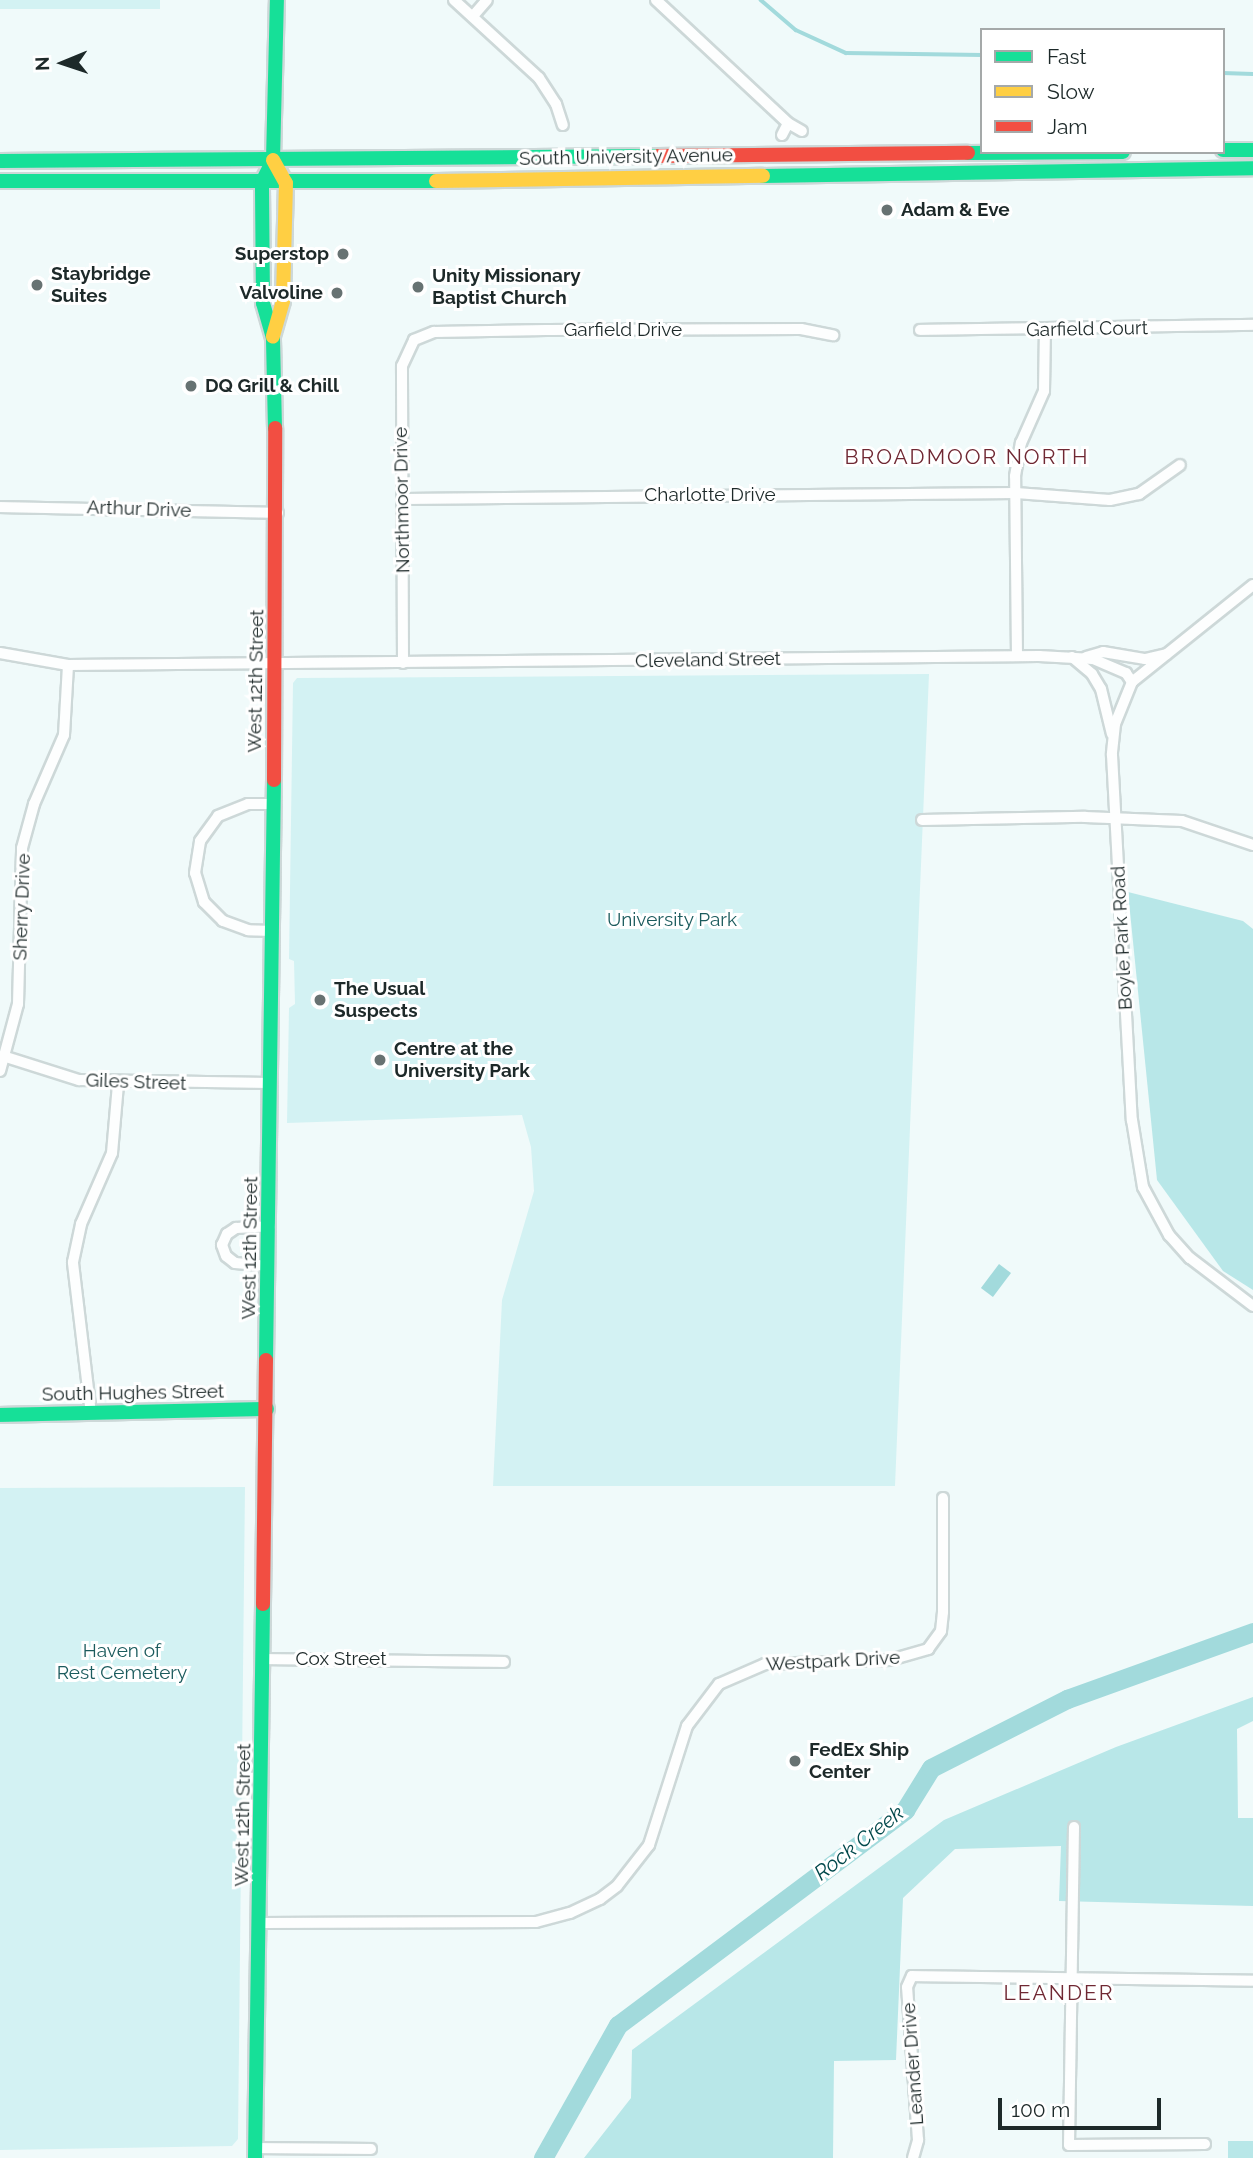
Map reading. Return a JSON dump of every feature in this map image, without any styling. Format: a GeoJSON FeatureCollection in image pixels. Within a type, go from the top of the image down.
{"type":"FeatureCollection","features":[{"type":"Feature","properties":{"kind":"main road","name":"West 12th Street"},"geometry":{"type":"LineString","coordinates":[[255,2153],[265,1659],[278,513],[273,338],[263,303],[262,182],[273,160],[277,0]]}},
{"type":"Feature","properties":{"kind":"main road"},"geometry":{"type":"LineString","coordinates":[[1225,150],[1253,150]]}},
{"type":"Feature","properties":{"kind":"main road","name":"South University Avenue"},"geometry":{"type":"LineString","coordinates":[[0,161],[980,153]]}},
{"type":"Feature","properties":{"kind":"main road"},"geometry":{"type":"LineString","coordinates":[[273,160],[286,183]]}},
{"type":"Feature","properties":{"kind":"main road","name":"South University Avenue"},"geometry":{"type":"LineString","coordinates":[[0,181],[286,183],[1253,168]]}},
{"type":"Feature","properties":{"kind":"main road","name":"West 12th Street"},"geometry":{"type":"LineString","coordinates":[[273,338],[282,301],[286,183]]}},
{"type":"Feature","properties":{"kind":"main road","name":"South Hughes Street"},"geometry":{"type":"LineString","coordinates":[[0,1415],[267,1409]]}},
{"type":"Feature","properties":{"kind":"street"},"geometry":{"type":"LineString","coordinates":[[454,0],[539,78],[563,125]]}},
{"type":"Feature","properties":{"kind":"street"},"geometry":{"type":"LineString","coordinates":[[473,16],[487,0]]}},
{"type":"Feature","properties":{"kind":"street"},"geometry":{"type":"LineString","coordinates":[[656,0],[788,123],[802,131]]}},
{"type":"Feature","properties":{"kind":"street"},"geometry":{"type":"LineString","coordinates":[[782,135],[788,123]]}},
{"type":"Feature","properties":{"kind":"street","name":"Garfield Court"},"geometry":{"type":"LineString","coordinates":[[920,330],[1253,325]]}},
{"type":"Feature","properties":{"kind":"street","name":"Garfield Drive"},"geometry":{"type":"LineString","coordinates":[[414,340],[434,332],[559,330],[801,330],[833,335]]}},
{"type":"Feature","properties":{"kind":"street"},"geometry":{"type":"LineString","coordinates":[[1017,656],[1016,493],[1021,443],[1044,391],[1045,330]]}},
{"type":"Feature","properties":{"kind":"street","name":"Northmoor Drive"},"geometry":{"type":"LineString","coordinates":[[404,663],[402,366],[414,340]]}},
{"type":"Feature","properties":{"kind":"street","name":"Charlotte Drive"},"geometry":{"type":"LineString","coordinates":[[404,499],[1016,493],[1127,497],[1153,486],[1181,465]]}},
{"type":"Feature","properties":{"kind":"street","name":"Arthur Drive"},"geometry":{"type":"LineString","coordinates":[[0,507],[278,513]]}},
{"type":"Feature","properties":{"kind":"street"},"geometry":{"type":"LineString","coordinates":[[1132,682],[1253,585]]}},
{"type":"Feature","properties":{"kind":"street"},"geometry":{"type":"LineString","coordinates":[[1086,657],[1103,652],[1144,659],[1170,653]]}},
{"type":"Feature","properties":{"kind":"street","name":"Cleveland Street"},"geometry":{"type":"LineString","coordinates":[[0,653],[68,665],[1086,657],[1126,673],[1132,682]]}},
{"type":"Feature","properties":{"kind":"street"},"geometry":{"type":"LineString","coordinates":[[1072,657],[1092,674],[1101,689],[1113,739]]}},
{"type":"Feature","properties":{"kind":"street","name":"Sherry Drive"},"geometry":{"type":"LineString","coordinates":[[0,1071],[6,1057],[19,994],[22,848],[34,804],[64,736],[68,665]]}},
{"type":"Feature","properties":{"kind":"street","name":"Boyle Park Road"},"geometry":{"type":"LineString","coordinates":[[1132,682],[1113,739],[1132,1120],[1143,1187],[1169,1235],[1190,1258],[1253,1306]]}},
{"type":"Feature","properties":{"kind":"street"},"geometry":{"type":"LineString","coordinates":[[272,931],[248,930],[223,921],[204,902],[195,873],[197,847],[218,816],[235,807],[274,804]]}},
{"type":"Feature","properties":{"kind":"street"},"geometry":{"type":"LineString","coordinates":[[922,820],[1115,818],[1182,821],[1253,845]]}},
{"type":"Feature","properties":{"kind":"street","name":"Giles Street"},"geometry":{"type":"LineString","coordinates":[[6,1057],[67,1078],[118,1084],[270,1083]]}},
{"type":"Feature","properties":{"kind":"street"},"geometry":{"type":"LineString","coordinates":[[90,1414],[74,1262],[81,1224],[112,1153],[118,1084]]}},
{"type":"Feature","properties":{"kind":"street"},"geometry":{"type":"LineString","coordinates":[[269,1266],[235,1264],[226,1256],[222,1245],[227,1234],[236,1228],[270,1226]]}},
{"type":"Feature","properties":{"kind":"street","name":"Westpark Drive"},"geometry":{"type":"LineString","coordinates":[[261,1923],[536,1922],[570,1913],[600,1899],[617,1886],[649,1844],[687,1726],[719,1684],[765,1664],[890,1660],[928,1649],[941,1631],[943,1612],[943,1498]]}},
{"type":"Feature","properties":{"kind":"street","name":"Cox Street"},"geometry":{"type":"LineString","coordinates":[[265,1659],[418,1658],[504,1662]]}},
{"type":"Feature","properties":{"kind":"street"},"geometry":{"type":"LineString","coordinates":[[1074,1827],[1069,2145],[1205,2144]]}},
{"type":"Feature","properties":{"kind":"street","name":"Leander Drive"},"geometry":{"type":"LineString","coordinates":[[913,2158],[918,2140],[909,1978],[1253,1981]]}},
{"type":"Feature","properties":{"kind":"street"},"geometry":{"type":"LineString","coordinates":[[255,2153],[371,2149]]}},
{"type":"Feature","properties":{"kind":"green space"},"geometry":{"type":"Polygon","coordinates":[[[0,0],[160,0],[160,9],[0,9],[0,0]]]}},
{"type":"Feature","properties":{"kind":"green space","name":"University Park"},"geometry":{"type":"Polygon","coordinates":[[[929,674],[895,1486],[493,1486],[502,1300],[534,1191],[531,1147],[522,1115],[287,1123],[289,1008],[295,1004],[294,961],[289,959],[293,683],[297,678],[929,674]]]}},
{"type":"Feature","properties":{"kind":"green space","name":"Haven of Rest Cemetery"},"geometry":{"type":"Polygon","coordinates":[[[245,1487],[238,2139],[232,2146],[0,2150],[0,1488],[245,1487]]]}},
{"type":"Feature","properties":{"kind":"shaded area"},"geometry":{"type":"Polygon","coordinates":[[[1128,892],[1243,921],[1253,929],[1253,1290],[1223,1271],[1157,1180],[1128,892]]]}},
{"type":"Feature","properties":{"kind":"shaded area"},"geometry":{"type":"Polygon","coordinates":[[[999,1264],[1011,1273],[993,1297],[981,1288],[999,1264]]]}},
{"type":"Feature","properties":{"kind":"shaded area"},"geometry":{"type":"Polygon","coordinates":[[[1253,1697],[1253,1721],[1237,1729],[1238,1818],[1253,1818],[1253,1906],[1059,1901],[1061,1846],[955,1849],[903,1898],[896,2060],[834,2061],[833,2158],[584,2158],[631,2098],[632,2050],[944,1820],[1116,1747],[1253,1697]]]}},
{"type":"Feature","properties":{"kind":"shaded area"},"geometry":{"type":"Polygon","coordinates":[[[1228,2141],[1253,2141],[1253,2158],[1228,2158],[1228,2141]]]}},
{"type":"Feature","properties":{"kind":"waterway"},"geometry":{"type":"LineString","coordinates":[[761,0],[796,30],[846,53],[980,55]]}},
{"type":"Feature","properties":{"kind":"waterway"},"geometry":{"type":"LineString","coordinates":[[1225,73],[1253,74]]}},
{"type":"Feature","properties":{"kind":"waterway","name":"Rock Creek"},"geometry":{"type":"LineString","coordinates":[[543,2158],[618,2025],[905,1810],[931,1768],[1067,1699],[1253,1632]]}},
{"type":"Feature","properties":{"kind":"traffic: fast"},"geometry":{"type":"LineString","coordinates":[[275,428],[273,338],[263,303],[262,182],[273,160],[277,0]]}},
{"type":"Feature","properties":{"kind":"traffic: fast"},"geometry":{"type":"LineString","coordinates":[[1225,150],[1253,150]]}},
{"type":"Feature","properties":{"kind":"traffic: fast"},"geometry":{"type":"LineString","coordinates":[[968,153],[980,153]]}},
{"type":"Feature","properties":{"kind":"traffic: fast"},"geometry":{"type":"LineString","coordinates":[[0,161],[658,156]]}},
{"type":"Feature","properties":{"kind":"traffic: fast"},"geometry":{"type":"LineString","coordinates":[[763,176],[1253,168]]}},
{"type":"Feature","properties":{"kind":"traffic: fast"},"geometry":{"type":"LineString","coordinates":[[0,181],[436,181]]}},
{"type":"Feature","properties":{"kind":"traffic: fast"},"geometry":{"type":"LineString","coordinates":[[266,1360],[274,780]]}},
{"type":"Feature","properties":{"kind":"traffic: fast"},"geometry":{"type":"LineString","coordinates":[[0,1415],[267,1409]]}},
{"type":"Feature","properties":{"kind":"traffic: fast"},"geometry":{"type":"LineString","coordinates":[[255,2158],[263,1604]]}},
{"type":"Feature","properties":{"kind":"traffic: slow"},"geometry":{"type":"LineString","coordinates":[[273,160],[286,183],[283,301],[273,337]]}},
{"type":"Feature","properties":{"kind":"traffic: slow"},"geometry":{"type":"LineString","coordinates":[[436,181],[763,176]]}},
{"type":"Feature","properties":{"kind":"traffic: jam"},"geometry":{"type":"LineString","coordinates":[[658,156],[968,153]]}},
{"type":"Feature","properties":{"kind":"traffic: jam"},"geometry":{"type":"LineString","coordinates":[[274,780],[275,428]]}},
{"type":"Feature","properties":{"kind":"traffic: jam"},"geometry":{"type":"LineString","coordinates":[[263,1604],[266,1360]]}},
{"type":"Feature","properties":{"kind":"place","name":"Adam & Eve"},"geometry":{"type":"Point","coordinates":[887,210]}},
{"type":"Feature","properties":{"kind":"place","name":"Superstop"},"geometry":{"type":"Point","coordinates":[343,254]}},
{"type":"Feature","properties":{"kind":"place","name":"Staybridge Suites"},"geometry":{"type":"Point","coordinates":[37,285]}},
{"type":"Feature","properties":{"kind":"place","name":"Unity Missionary Baptist Church"},"geometry":{"type":"Point","coordinates":[418,287]}},
{"type":"Feature","properties":{"kind":"place","name":"Valvoline"},"geometry":{"type":"Point","coordinates":[337,293]}},
{"type":"Feature","properties":{"kind":"place","name":"DQ Grill & Chill"},"geometry":{"type":"Point","coordinates":[191,386]}},
{"type":"Feature","properties":{"kind":"place","name":"The Usual Suspects"},"geometry":{"type":"Point","coordinates":[320,1000]}},
{"type":"Feature","properties":{"kind":"place","name":"Centre at the University Park"},"geometry":{"type":"Point","coordinates":[380,1060]}},
{"type":"Feature","properties":{"kind":"place","name":"FedEx Ship Center"},"geometry":{"type":"Point","coordinates":[795,1761]}},
{"type":"Feature","properties":{"kind":"district","name":"BROADMOOR NORTH"},"geometry":{"type":"Point","coordinates":[967,457]}},
{"type":"Feature","properties":{"kind":"district","name":"LEANDER"},"geometry":{"type":"Point","coordinates":[1059,1993]}}]}
